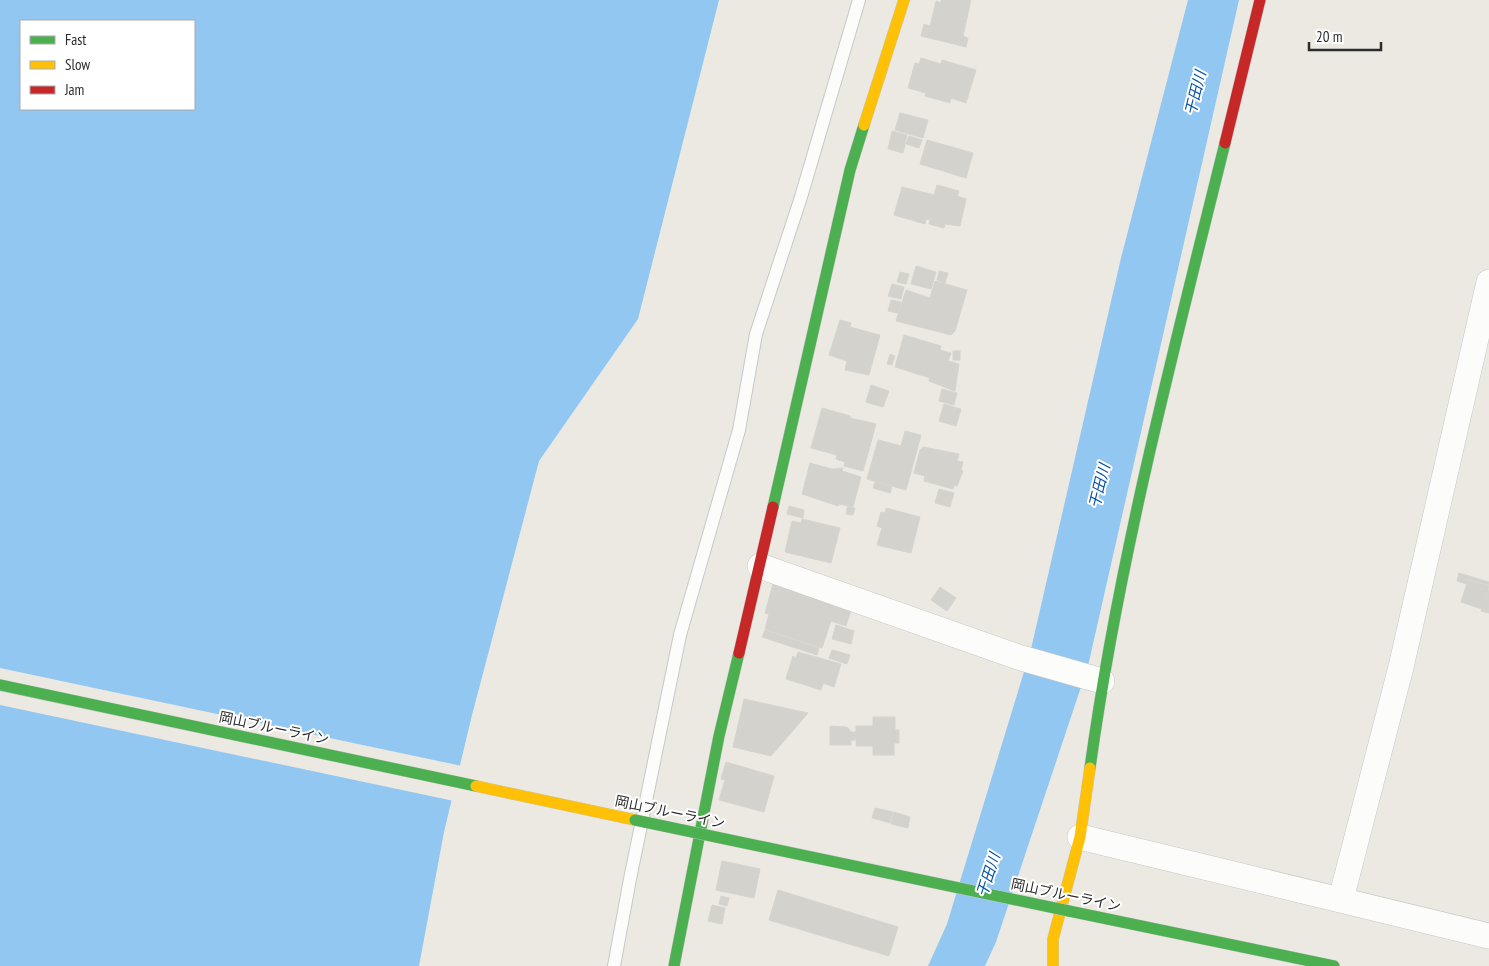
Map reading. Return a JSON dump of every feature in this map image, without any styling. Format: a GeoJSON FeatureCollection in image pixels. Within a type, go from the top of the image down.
{"type":"FeatureCollection","features":[{"type":"Feature","properties":{"kind":"street"},"geometry":{"type":"LineString","coordinates":[[674,966],[719,736],[760,566],[850,170],[904,0]]}},
{"type":"Feature","properties":{"kind":"street"},"geometry":{"type":"LineString","coordinates":[[1053,966],[1053,940],[1080,837],[1096,680],[1163,393],[1260,0]]}},
{"type":"Feature","properties":{"kind":"street"},"geometry":{"type":"LineString","coordinates":[[1341,899],[1401,667],[1489,282]]}},
{"type":"Feature","properties":{"kind":"street"},"geometry":{"type":"LineString","coordinates":[[760,566],[1018,657],[1096,680]]}},
{"type":"Feature","properties":{"kind":"street","name":"岡山ブルーライン"},"geometry":{"type":"LineString","coordinates":[[0,686],[1334,966]]}},
{"type":"Feature","properties":{"kind":"street"},"geometry":{"type":"LineString","coordinates":[[1080,837],[1489,936]]}},
{"type":"Feature","properties":{"kind":"lane"},"geometry":{"type":"LineString","coordinates":[[614,966],[680,636],[739,430],[756,334],[801,197],[859,0]]}},
{"type":"Feature","properties":{"kind":"water"},"geometry":{"type":"Polygon","coordinates":[[[0,0],[719,0],[638,319],[539,461],[472,715],[444,832],[419,966],[0,966],[0,0]]]}},
{"type":"Feature","properties":{"kind":"water","name":"干田川"},"geometry":{"type":"Polygon","coordinates":[[[1188,0],[1239,0],[1088,666],[996,942],[985,966],[928,966],[947,924],[1031,649],[1121,258],[1188,0]]]}},
{"type":"Feature","properties":{"kind":"pier"},"geometry":{"type":"Polygon","coordinates":[[[0,668],[462,766],[454,801],[0,705],[0,668]]]}},
{"type":"Feature","properties":{"kind":"building"},"geometry":{"type":"Polygon","coordinates":[[[941,0],[971,0],[963,36],[968,38],[966,47],[921,36],[924,24],[930,26],[936,1],[941,3],[941,0]]]}},
{"type":"Feature","properties":{"kind":"building"},"geometry":{"type":"Polygon","coordinates":[[[921,58],[941,64],[942,60],[976,70],[966,103],[951,98],[950,103],[925,96],[926,93],[908,88],[915,63],[919,64],[921,58]]]}},
{"type":"Feature","properties":{"kind":"building"},"geometry":{"type":"Polygon","coordinates":[[[900,113],[928,120],[923,138],[895,130],[900,113]]]}},
{"type":"Feature","properties":{"kind":"building"},"geometry":{"type":"Polygon","coordinates":[[[892,131],[907,135],[903,153],[888,149],[892,131]]]}},
{"type":"Feature","properties":{"kind":"building"},"geometry":{"type":"Polygon","coordinates":[[[909,136],[922,140],[919,148],[906,144],[909,136]]]}},
{"type":"Feature","properties":{"kind":"building"},"geometry":{"type":"Polygon","coordinates":[[[927,140],[973,153],[966,178],[920,164],[927,140]]]}},
{"type":"Feature","properties":{"kind":"building"},"geometry":{"type":"Polygon","coordinates":[[[937,185],[959,191],[957,196],[966,199],[960,226],[945,224],[944,228],[929,224],[930,220],[926,219],[925,224],[894,215],[902,187],[934,195],[937,185]]]}},
{"type":"Feature","properties":{"kind":"building"},"geometry":{"type":"Polygon","coordinates":[[[916,266],[936,272],[931,289],[911,284],[916,266]]]}},
{"type":"Feature","properties":{"kind":"building"},"geometry":{"type":"Polygon","coordinates":[[[939,271],[948,273],[945,283],[937,280],[939,271]]]}},
{"type":"Feature","properties":{"kind":"building"},"geometry":{"type":"Polygon","coordinates":[[[900,272],[909,274],[906,284],[897,282],[900,272]]]}},
{"type":"Feature","properties":{"kind":"building"},"geometry":{"type":"Polygon","coordinates":[[[935,281],[967,290],[955,331],[951,335],[896,321],[906,290],[930,298],[935,281]]]}},
{"type":"Feature","properties":{"kind":"building"},"geometry":{"type":"Polygon","coordinates":[[[892,284],[904,287],[901,299],[888,296],[892,284]]]}},
{"type":"Feature","properties":{"kind":"building"},"geometry":{"type":"Polygon","coordinates":[[[891,300],[901,302],[898,313],[888,311],[891,300]]]}},
{"type":"Feature","properties":{"kind":"building"},"geometry":{"type":"Polygon","coordinates":[[[840,320],[851,323],[850,327],[880,335],[869,375],[845,370],[847,361],[829,355],[840,320]]]}},
{"type":"Feature","properties":{"kind":"building"},"geometry":{"type":"Polygon","coordinates":[[[904,335],[941,346],[940,350],[951,353],[948,361],[959,364],[955,391],[929,381],[930,378],[895,367],[904,335]]]}},
{"type":"Feature","properties":{"kind":"building"},"geometry":{"type":"Polygon","coordinates":[[[953,351],[960,351],[960,360],[953,360],[953,351]]]}},
{"type":"Feature","properties":{"kind":"building"},"geometry":{"type":"Polygon","coordinates":[[[890,354],[895,356],[892,365],[887,364],[890,354]]]}},
{"type":"Feature","properties":{"kind":"building"},"geometry":{"type":"Polygon","coordinates":[[[871,385],[889,391],[883,407],[866,402],[871,385]]]}},
{"type":"Feature","properties":{"kind":"building"},"geometry":{"type":"Polygon","coordinates":[[[942,389],[957,393],[954,405],[939,401],[942,389]]]}},
{"type":"Feature","properties":{"kind":"building"},"geometry":{"type":"Polygon","coordinates":[[[944,404],[961,409],[956,426],[939,421],[944,404]]]}},
{"type":"Feature","properties":{"kind":"building"},"geometry":{"type":"Polygon","coordinates":[[[822,408],[850,416],[850,418],[876,424],[863,471],[844,466],[845,462],[836,459],[837,455],[811,448],[822,408]]]}},
{"type":"Feature","properties":{"kind":"building"},"geometry":{"type":"Polygon","coordinates":[[[905,431],[921,435],[917,450],[901,446],[905,431]]]}},
{"type":"Feature","properties":{"kind":"building"},"geometry":{"type":"Polygon","coordinates":[[[878,440],[917,450],[906,490],[867,479],[878,440]]]}},
{"type":"Feature","properties":{"kind":"building"},"geometry":{"type":"Polygon","coordinates":[[[923,447],[959,454],[957,461],[963,462],[961,470],[963,471],[957,486],[954,485],[953,489],[924,481],[925,476],[914,473],[920,450],[923,447]]]}},
{"type":"Feature","properties":{"kind":"building"},"geometry":{"type":"Polygon","coordinates":[[[810,463],[832,469],[843,468],[842,471],[861,477],[853,507],[839,504],[838,506],[802,494],[810,463]]]}},
{"type":"Feature","properties":{"kind":"building"},"geometry":{"type":"Polygon","coordinates":[[[875,482],[892,487],[890,493],[873,488],[875,482]]]}},
{"type":"Feature","properties":{"kind":"building"},"geometry":{"type":"Polygon","coordinates":[[[939,489],[954,493],[950,507],[935,503],[939,489]]]}},
{"type":"Feature","properties":{"kind":"building"},"geometry":{"type":"Polygon","coordinates":[[[789,506],[804,510],[803,518],[787,514],[789,506]]]}},
{"type":"Feature","properties":{"kind":"building"},"geometry":{"type":"Polygon","coordinates":[[[847,507],[855,508],[853,515],[846,514],[847,507]]]}},
{"type":"Feature","properties":{"kind":"building"},"geometry":{"type":"Polygon","coordinates":[[[886,508],[920,517],[911,553],[877,545],[882,528],[877,526],[881,512],[885,513],[886,508]]]}},
{"type":"Feature","properties":{"kind":"building"},"geometry":{"type":"Polygon","coordinates":[[[802,519],[840,528],[831,563],[785,552],[792,521],[801,523],[802,519]]]}},
{"type":"Feature","properties":{"kind":"building"},"geometry":{"type":"Polygon","coordinates":[[[1459,573],[1489,582],[1489,585],[1468,579],[1466,584],[1457,581],[1459,573]]]}},
{"type":"Feature","properties":{"kind":"building"},"geometry":{"type":"Polygon","coordinates":[[[1468,580],[1489,586],[1482,609],[1461,602],[1468,580]]]}},
{"type":"Feature","properties":{"kind":"building"},"geometry":{"type":"Polygon","coordinates":[[[773,584],[851,610],[846,626],[831,621],[822,648],[765,629],[769,614],[765,613],[773,584]]]}},
{"type":"Feature","properties":{"kind":"building"},"geometry":{"type":"Polygon","coordinates":[[[940,587],[956,598],[947,611],[931,600],[940,587]]]}},
{"type":"Feature","properties":{"kind":"building"},"geometry":{"type":"Polygon","coordinates":[[[1489,590],[1489,613],[1481,611],[1489,590]]]}},
{"type":"Feature","properties":{"kind":"building"},"geometry":{"type":"Polygon","coordinates":[[[836,625],[854,631],[851,644],[832,639],[836,625]]]}},
{"type":"Feature","properties":{"kind":"building"},"geometry":{"type":"Polygon","coordinates":[[[765,630],[819,648],[817,655],[762,637],[765,630]]]}},
{"type":"Feature","properties":{"kind":"building"},"geometry":{"type":"Polygon","coordinates":[[[832,650],[850,655],[847,664],[829,658],[832,650]]]}},
{"type":"Feature","properties":{"kind":"building"},"geometry":{"type":"Polygon","coordinates":[[[798,652],[841,664],[834,687],[823,683],[821,690],[786,679],[793,656],[796,658],[798,652]]]}},
{"type":"Feature","properties":{"kind":"building"},"geometry":{"type":"Polygon","coordinates":[[[744,699],[808,713],[771,756],[733,747],[744,699]]]}},
{"type":"Feature","properties":{"kind":"building"},"geometry":{"type":"Polygon","coordinates":[[[873,717],[895,717],[895,730],[899,730],[899,743],[894,743],[894,755],[873,755],[873,746],[856,746],[856,726],[873,726],[873,717]]]}},
{"type":"Feature","properties":{"kind":"building"},"geometry":{"type":"Polygon","coordinates":[[[830,726],[847,727],[851,732],[856,732],[855,740],[851,740],[851,745],[830,745],[830,726]]]}},
{"type":"Feature","properties":{"kind":"building"},"geometry":{"type":"Polygon","coordinates":[[[726,762],[774,776],[764,812],[719,800],[725,780],[721,779],[726,762]]]}},
{"type":"Feature","properties":{"kind":"building"},"geometry":{"type":"Polygon","coordinates":[[[875,808],[893,812],[890,823],[872,818],[875,808]]]}},
{"type":"Feature","properties":{"kind":"building"},"geometry":{"type":"Polygon","coordinates":[[[894,812],[910,817],[908,828],[891,824],[894,812]]]}},
{"type":"Feature","properties":{"kind":"building"},"geometry":{"type":"Polygon","coordinates":[[[722,861],[760,869],[754,898],[716,890],[722,861]]]}},
{"type":"Feature","properties":{"kind":"building"},"geometry":{"type":"Polygon","coordinates":[[[778,890],[898,927],[889,956],[769,920],[778,890]]]}},
{"type":"Feature","properties":{"kind":"building"},"geometry":{"type":"Polygon","coordinates":[[[721,896],[729,898],[727,906],[719,904],[721,896]]]}},
{"type":"Feature","properties":{"kind":"building"},"geometry":{"type":"Polygon","coordinates":[[[712,905],[725,908],[722,924],[708,921],[712,905]]]}},
{"type":"Feature","properties":{"kind":"traffic: fast"},"geometry":{"type":"LineString","coordinates":[[773,507],[850,170],[864,125]]}},
{"type":"Feature","properties":{"kind":"traffic: fast"},"geometry":{"type":"LineString","coordinates":[[1090,768],[1116,610],[1132,532],[1149,454],[1225,143]]}},
{"type":"Feature","properties":{"kind":"traffic: fast"},"geometry":{"type":"LineString","coordinates":[[674,966],[719,736],[739,653]]}},
{"type":"Feature","properties":{"kind":"traffic: fast"},"geometry":{"type":"LineString","coordinates":[[0,685],[476,786]]}},
{"type":"Feature","properties":{"kind":"traffic: fast"},"geometry":{"type":"LineString","coordinates":[[635,820],[1069,911]]}},
{"type":"Feature","properties":{"kind":"traffic: fast"},"geometry":{"type":"LineString","coordinates":[[1069,911],[1334,966]]}},
{"type":"Feature","properties":{"kind":"traffic: slow"},"geometry":{"type":"LineString","coordinates":[[864,125],[904,0]]}},
{"type":"Feature","properties":{"kind":"traffic: slow"},"geometry":{"type":"LineString","coordinates":[[1053,966],[1053,939],[1080,837],[1090,768]]}},
{"type":"Feature","properties":{"kind":"traffic: slow"},"geometry":{"type":"LineString","coordinates":[[476,786],[635,820]]}},
{"type":"Feature","properties":{"kind":"traffic: jam"},"geometry":{"type":"LineString","coordinates":[[1225,143],[1260,0]]}},
{"type":"Feature","properties":{"kind":"traffic: jam"},"geometry":{"type":"LineString","coordinates":[[739,653],[773,507]]}}]}
